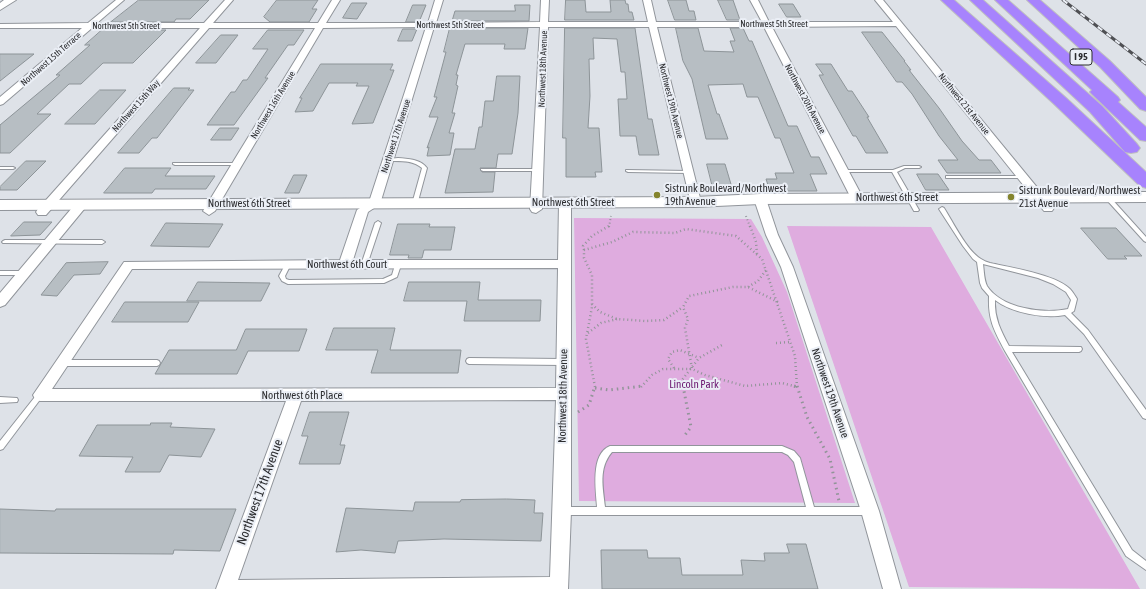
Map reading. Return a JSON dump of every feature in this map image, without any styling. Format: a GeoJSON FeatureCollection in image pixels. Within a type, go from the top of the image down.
{"type":"FeatureCollection","features":[{"type":"Feature","properties":{"kind":"highway"},"geometry":{"type":"LineString","coordinates":[[934,0],[1017,62]]}},
{"type":"Feature","properties":{"kind":"highway"},"geometry":{"type":"LineString","coordinates":[[947,0],[1143,172]]}},
{"type":"Feature","properties":{"kind":"highway"},"geometry":{"type":"LineString","coordinates":[[961,0],[1132,148]]}},
{"type":"Feature","properties":{"kind":"highway"},"geometry":{"type":"LineString","coordinates":[[976,0],[1088,100],[1132,148],[1143,172]]}},
{"type":"Feature","properties":{"kind":"highway"},"geometry":{"type":"LineString","coordinates":[[990,0],[1062,60],[1146,136]]}},
{"type":"Feature","properties":{"kind":"highway"},"geometry":{"type":"LineString","coordinates":[[1001,0],[1146,130]]}},
{"type":"Feature","properties":{"kind":"highway","name":"I 95"},"geometry":{"type":"LineString","coordinates":[[1015,0],[1146,115]]}},
{"type":"Feature","properties":{"kind":"highway"},"geometry":{"type":"LineString","coordinates":[[1033,0],[1105,64],[1146,106]]}},
{"type":"Feature","properties":{"kind":"street"},"geometry":{"type":"LineString","coordinates":[[0,7],[11,0]]}},
{"type":"Feature","properties":{"kind":"street","name":"Northwest 15th Terrace"},"geometry":{"type":"LineString","coordinates":[[0,102],[120,0]]}},
{"type":"Feature","properties":{"kind":"street","name":"Northwest 15th Way"},"geometry":{"type":"LineString","coordinates":[[45,208],[229,0]]}},
{"type":"Feature","properties":{"kind":"street","name":"Northwest 16th Avenue"},"geometry":{"type":"LineString","coordinates":[[211,208],[336,0]]}},
{"type":"Feature","properties":{"kind":"street","name":"Northwest 17th Avenue"},"geometry":{"type":"LineString","coordinates":[[345,265],[388,160],[439,0]]}},
{"type":"Feature","properties":{"kind":"street","name":"Northwest 18th Avenue"},"geometry":{"type":"LineString","coordinates":[[536,206],[539,170],[546,0]]}},
{"type":"Feature","properties":{"kind":"street","name":"Northwest 19th Avenue"},"geometry":{"type":"LineString","coordinates":[[647,0],[695,202]]}},
{"type":"Feature","properties":{"kind":"street","name":"Northwest 20th Avenue"},"geometry":{"type":"LineString","coordinates":[[754,0],[765,24],[856,198]]}},
{"type":"Feature","properties":{"kind":"street","name":"Northwest 21st Avenue"},"geometry":{"type":"LineString","coordinates":[[879,0],[1045,203]]}},
{"type":"Feature","properties":{"kind":"street","name":"Northwest 5th Street"},"geometry":{"type":"LineString","coordinates":[[0,26],[899,24]]}},
{"type":"Feature","properties":{"kind":"street","name":"Northwest 6th Street"},"geometry":{"type":"LineString","coordinates":[[0,206],[45,208],[211,208],[1045,203],[1112,202],[1146,197]]}},
{"type":"Feature","properties":{"kind":"street","name":"Northwest 6th Street"},"geometry":{"type":"LineString","coordinates":[[565,206],[695,202],[762,204],[856,198],[942,209],[1045,203]]}},
{"type":"Feature","properties":{"kind":"street","name":"Northwest 6th Street"},"geometry":{"type":"LineString","coordinates":[[1112,202],[1146,208]]}},
{"type":"Feature","properties":{"kind":"street","name":"Northwest 6th Street"},"geometry":{"type":"LineString","coordinates":[[368,207],[415,204],[536,206]]}},
{"type":"Feature","properties":{"kind":"street","name":"Northwest 19th Avenue"},"geometry":{"type":"LineString","coordinates":[[762,204],[772,235],[786,267],[870,511],[892,589]]}},
{"type":"Feature","properties":{"kind":"street","name":"Northwest 18th Avenue"},"geometry":{"type":"LineString","coordinates":[[559,587],[562,511],[565,206]]}},
{"type":"Feature","properties":{"kind":"street","name":"Northwest 6th Street"},"geometry":{"type":"LineString","coordinates":[[0,212],[45,208]]}},
{"type":"Feature","properties":{"kind":"street"},"geometry":{"type":"LineString","coordinates":[[0,302],[79,208]]}},
{"type":"Feature","properties":{"kind":"street","name":"Northwest 6th Court"},"geometry":{"type":"LineString","coordinates":[[62,363],[128,265],[287,266],[565,264]]}},
{"type":"Feature","properties":{"kind":"street"},"geometry":{"type":"LineString","coordinates":[[40,396],[62,363]]}},
{"type":"Feature","properties":{"kind":"street","name":"Northwest 6th Place"},"geometry":{"type":"LineString","coordinates":[[40,396],[563,394]]}},
{"type":"Feature","properties":{"kind":"street","name":"Northwest 17th Avenue"},"geometry":{"type":"LineString","coordinates":[[225,589],[295,396]]}},
{"type":"Feature","properties":{"kind":"street"},"geometry":{"type":"LineString","coordinates":[[230,589],[559,587]]}},
{"type":"Feature","properties":{"kind":"lane"},"geometry":{"type":"LineString","coordinates":[[388,160],[410,160],[422,165],[425,168],[415,204]]}},
{"type":"Feature","properties":{"kind":"lane"},"geometry":{"type":"LineString","coordinates":[[176,164],[238,164]]}},
{"type":"Feature","properties":{"kind":"lane"},"geometry":{"type":"LineString","coordinates":[[842,171],[894,171],[904,167],[919,167]]}},
{"type":"Feature","properties":{"kind":"lane"},"geometry":{"type":"LineString","coordinates":[[0,168],[14,168]]}},
{"type":"Feature","properties":{"kind":"lane"},"geometry":{"type":"LineString","coordinates":[[483,170],[539,170]]}},
{"type":"Feature","properties":{"kind":"lane"},"geometry":{"type":"LineString","coordinates":[[628,171],[688,172]]}},
{"type":"Feature","properties":{"kind":"lane"},"geometry":{"type":"LineString","coordinates":[[894,171],[912,204]]}},
{"type":"Feature","properties":{"kind":"lane"},"geometry":{"type":"LineString","coordinates":[[948,177],[1024,177]]}},
{"type":"Feature","properties":{"kind":"lane"},"geometry":{"type":"LineString","coordinates":[[1112,202],[1146,240]]}},
{"type":"Feature","properties":{"kind":"lane"},"geometry":{"type":"LineString","coordinates":[[942,209],[970,252],[980,261],[1052,280],[1067,290],[1074,301],[1071,311],[1055,314],[1021,309],[1006,304],[992,295],[984,285],[980,261]]}},
{"type":"Feature","properties":{"kind":"lane"},"geometry":{"type":"LineString","coordinates":[[364,265],[378,223]]}},
{"type":"Feature","properties":{"kind":"lane"},"geometry":{"type":"LineString","coordinates":[[5,242],[102,242]]}},
{"type":"Feature","properties":{"kind":"lane"},"geometry":{"type":"LineString","coordinates":[[287,266],[282,276],[284,280],[296,282],[384,282],[395,276],[398,265]]}},
{"type":"Feature","properties":{"kind":"lane"},"geometry":{"type":"LineString","coordinates":[[0,273],[24,273]]}},
{"type":"Feature","properties":{"kind":"lane"},"geometry":{"type":"LineString","coordinates":[[992,295],[990,314],[994,325],[1007,349],[1129,553],[1146,566]]}},
{"type":"Feature","properties":{"kind":"lane"},"geometry":{"type":"LineString","coordinates":[[1066,312],[1086,332],[1146,416]]}},
{"type":"Feature","properties":{"kind":"lane"},"geometry":{"type":"LineString","coordinates":[[1007,349],[1079,349]]}},
{"type":"Feature","properties":{"kind":"lane"},"geometry":{"type":"LineString","coordinates":[[469,361],[564,362]]}},
{"type":"Feature","properties":{"kind":"lane"},"geometry":{"type":"LineString","coordinates":[[62,363],[156,363]]}},
{"type":"Feature","properties":{"kind":"lane"},"geometry":{"type":"LineString","coordinates":[[0,447],[40,396]]}},
{"type":"Feature","properties":{"kind":"lane"},"geometry":{"type":"LineString","coordinates":[[0,400],[15,400]]}},
{"type":"Feature","properties":{"kind":"lane"},"geometry":{"type":"LineString","coordinates":[[601,511],[599,473],[601,462],[605,453],[610,449],[782,449],[791,453],[797,460],[812,511]]}},
{"type":"Feature","properties":{"kind":"lane"},"geometry":{"type":"LineString","coordinates":[[562,511],[870,511]]}},
{"type":"Feature","properties":{"kind":"path"},"geometry":{"type":"LineString","coordinates":[[563,422],[589,405],[595,388],[587,335],[592,304],[592,275],[584,258],[583,246],[586,241],[609,226],[611,216]]}},
{"type":"Feature","properties":{"kind":"path"},"geometry":{"type":"LineString","coordinates":[[746,216],[756,242],[757,254]]}},
{"type":"Feature","properties":{"kind":"path"},"geometry":{"type":"LineString","coordinates":[[584,250],[612,242],[633,232],[675,233],[686,229],[736,236],[762,259],[778,302],[795,356],[797,387],[807,417],[830,459],[841,511]]}},
{"type":"Feature","properties":{"kind":"path"},"geometry":{"type":"LineString","coordinates":[[748,287],[758,281],[766,270]]}},
{"type":"Feature","properties":{"kind":"path"},"geometry":{"type":"LineString","coordinates":[[587,335],[591,329],[603,322],[617,319],[664,320],[682,307],[689,296],[733,287],[748,287],[778,302]]}},
{"type":"Feature","properties":{"kind":"path"},"geometry":{"type":"LineString","coordinates":[[592,304],[600,312],[617,319]]}},
{"type":"Feature","properties":{"kind":"path"},"geometry":{"type":"LineString","coordinates":[[682,307],[688,319],[685,328],[692,369]]}},
{"type":"Feature","properties":{"kind":"path"},"geometry":{"type":"LineString","coordinates":[[776,343],[790,342]]}},
{"type":"Feature","properties":{"kind":"path"},"geometry":{"type":"LineString","coordinates":[[685,435],[691,427],[682,380],[699,358],[722,345]]}},
{"type":"Feature","properties":{"kind":"path"},"geometry":{"type":"LineString","coordinates":[[674,368],[668,359],[672,352],[680,350],[699,358]]}},
{"type":"Feature","properties":{"kind":"path"},"geometry":{"type":"LineString","coordinates":[[595,388],[609,390],[642,387],[650,375],[661,370],[674,368],[692,369],[705,375],[745,386],[782,383],[797,387]]}},
{"type":"Feature","properties":{"kind":"green space","name":"Lincoln Park"},"geometry":{"type":"Polygon","coordinates":[[[574,218],[751,219],[762,237],[787,292],[855,503],[579,501],[574,218]]]}},
{"type":"Feature","properties":{"kind":"green space"},"geometry":{"type":"Polygon","coordinates":[[[787,226],[931,227],[1140,589],[909,587],[787,226]]]}},
{"type":"Feature","properties":{"kind":"building"},"geometry":{"type":"Polygon","coordinates":[[[139,0],[209,0],[190,19],[176,19],[174,22],[111,22],[139,0]]]}},
{"type":"Feature","properties":{"kind":"building"},"geometry":{"type":"Polygon","coordinates":[[[277,0],[318,0],[312,9],[317,9],[309,22],[270,22],[264,17],[277,0]]]}},
{"type":"Feature","properties":{"kind":"building"},"geometry":{"type":"Polygon","coordinates":[[[566,0],[585,0],[586,12],[611,12],[610,0],[625,0],[626,4],[628,4],[629,12],[632,12],[634,20],[565,20],[566,0]]]}},
{"type":"Feature","properties":{"kind":"building"},"geometry":{"type":"Polygon","coordinates":[[[668,0],[686,0],[689,11],[694,11],[696,20],[675,20],[668,0]]]}},
{"type":"Feature","properties":{"kind":"building"},"geometry":{"type":"Polygon","coordinates":[[[718,0],[733,0],[740,20],[727,20],[718,0]]]}},
{"type":"Feature","properties":{"kind":"building"},"geometry":{"type":"Polygon","coordinates":[[[352,3],[367,3],[357,19],[343,18],[352,3]]]}},
{"type":"Feature","properties":{"kind":"building"},"geometry":{"type":"Polygon","coordinates":[[[779,4],[793,4],[801,17],[787,17],[779,4]]]}},
{"type":"Feature","properties":{"kind":"building"},"geometry":{"type":"Polygon","coordinates":[[[413,5],[426,5],[419,22],[406,22],[413,5]]]}},
{"type":"Feature","properties":{"kind":"building"},"geometry":{"type":"Polygon","coordinates":[[[515,5],[530,5],[529,21],[452,21],[455,11],[515,11],[515,5]]]}},
{"type":"Feature","properties":{"kind":"building"},"geometry":{"type":"Polygon","coordinates":[[[450,28],[528,28],[525,49],[504,49],[505,44],[465,44],[456,75],[458,75],[456,85],[458,86],[452,113],[455,113],[449,133],[454,133],[450,155],[427,156],[429,147],[427,148],[438,117],[429,117],[437,97],[434,97],[446,52],[444,52],[450,28]]]}},
{"type":"Feature","properties":{"kind":"building"},"geometry":{"type":"Polygon","coordinates":[[[565,28],[635,28],[648,119],[652,119],[659,155],[639,155],[636,136],[620,136],[618,99],[627,99],[625,72],[621,72],[617,39],[593,38],[594,59],[589,59],[590,96],[588,128],[599,128],[602,172],[595,172],[596,177],[566,177],[566,138],[563,138],[565,28]]]}},
{"type":"Feature","properties":{"kind":"building"},"geometry":{"type":"Polygon","coordinates":[[[676,28],[698,28],[704,51],[734,52],[730,41],[735,41],[730,28],[743,28],[749,41],[752,41],[788,126],[797,126],[811,157],[819,157],[827,174],[810,174],[817,191],[770,191],[766,179],[777,179],[775,173],[794,173],[780,138],[775,138],[758,97],[747,97],[743,84],[708,85],[717,114],[719,114],[728,139],[706,139],[692,79],[683,61],[676,28]]]}},
{"type":"Feature","properties":{"kind":"building"},"geometry":{"type":"Polygon","coordinates":[[[403,29],[417,29],[412,41],[398,41],[403,29]]]}},
{"type":"Feature","properties":{"kind":"building"},"geometry":{"type":"Polygon","coordinates":[[[102,30],[166,30],[133,63],[103,63],[81,84],[69,84],[37,114],[51,114],[10,153],[0,153],[0,125],[60,75],[56,75],[90,45],[85,45],[102,30]]]}},
{"type":"Feature","properties":{"kind":"building"},"geometry":{"type":"Polygon","coordinates":[[[268,30],[304,30],[294,45],[288,45],[265,78],[268,78],[234,125],[207,125],[231,92],[235,92],[243,80],[247,80],[268,49],[253,49],[268,30]]]}},
{"type":"Feature","properties":{"kind":"building"},"geometry":{"type":"Polygon","coordinates":[[[862,32],[882,32],[905,61],[911,70],[909,70],[939,108],[962,141],[979,160],[991,160],[1001,173],[947,173],[938,160],[958,160],[939,136],[912,94],[902,82],[897,82],[862,32]]]}},
{"type":"Feature","properties":{"kind":"building"},"geometry":{"type":"Polygon","coordinates":[[[221,35],[238,35],[216,63],[196,63],[221,35]]]}},
{"type":"Feature","properties":{"kind":"building"},"geometry":{"type":"Polygon","coordinates":[[[0,54],[34,54],[0,81],[0,54]]]}},
{"type":"Feature","properties":{"kind":"building"},"geometry":{"type":"Polygon","coordinates":[[[321,64],[393,64],[390,70],[394,70],[373,123],[352,124],[369,86],[356,86],[358,83],[329,83],[313,111],[295,112],[302,98],[300,98],[321,64]]]}},
{"type":"Feature","properties":{"kind":"building"},"geometry":{"type":"Polygon","coordinates":[[[816,64],[831,64],[848,91],[852,91],[869,117],[867,117],[888,153],[866,153],[856,136],[853,136],[826,88],[819,75],[823,75],[816,64]]]}},
{"type":"Feature","properties":{"kind":"building"},"geometry":{"type":"Polygon","coordinates":[[[497,76],[520,76],[518,113],[512,154],[498,154],[496,168],[480,168],[482,172],[495,172],[493,192],[445,193],[455,149],[475,149],[479,127],[482,127],[485,101],[493,101],[497,76]]]}},
{"type":"Feature","properties":{"kind":"building"},"geometry":{"type":"Polygon","coordinates":[[[174,88],[190,88],[188,90],[194,90],[157,138],[152,138],[139,153],[118,153],[174,88]]]}},
{"type":"Feature","properties":{"kind":"building"},"geometry":{"type":"Polygon","coordinates":[[[100,90],[126,90],[95,124],[65,124],[100,90]]]}},
{"type":"Feature","properties":{"kind":"building"},"geometry":{"type":"Polygon","coordinates":[[[220,128],[239,128],[231,140],[211,140],[220,128]]]}},
{"type":"Feature","properties":{"kind":"building"},"geometry":{"type":"Polygon","coordinates":[[[26,161],[46,161],[17,190],[0,190],[0,187],[26,161]]]}},
{"type":"Feature","properties":{"kind":"building"},"geometry":{"type":"Polygon","coordinates":[[[707,164],[725,164],[733,191],[714,192],[707,164]]]}},
{"type":"Feature","properties":{"kind":"building"},"geometry":{"type":"Polygon","coordinates":[[[125,168],[171,168],[165,176],[215,176],[206,189],[155,189],[152,193],[104,193],[125,168]]]}},
{"type":"Feature","properties":{"kind":"building"},"geometry":{"type":"Polygon","coordinates":[[[917,174],[938,174],[949,190],[926,190],[917,174]]]}},
{"type":"Feature","properties":{"kind":"building"},"geometry":{"type":"Polygon","coordinates":[[[294,175],[307,175],[299,193],[285,193],[294,175]]]}},
{"type":"Feature","properties":{"kind":"building"},"geometry":{"type":"Polygon","coordinates":[[[24,222],[52,222],[40,235],[11,236],[24,222]]]}},
{"type":"Feature","properties":{"kind":"building"},"geometry":{"type":"Polygon","coordinates":[[[166,223],[223,224],[209,247],[151,246],[166,223]]]}},
{"type":"Feature","properties":{"kind":"building"},"geometry":{"type":"Polygon","coordinates":[[[398,224],[430,224],[429,227],[455,227],[451,250],[424,250],[422,258],[408,258],[409,255],[390,255],[398,224]]]}},
{"type":"Feature","properties":{"kind":"building"},"geometry":{"type":"Polygon","coordinates":[[[1081,228],[1116,228],[1142,256],[1124,256],[1127,259],[1108,259],[1081,228]]]}},
{"type":"Feature","properties":{"kind":"building"},"geometry":{"type":"Polygon","coordinates":[[[108,262],[100,274],[74,275],[57,296],[41,295],[66,263],[108,262]]]}},
{"type":"Feature","properties":{"kind":"building"},"geometry":{"type":"Polygon","coordinates":[[[198,282],[270,283],[261,301],[187,301],[198,282]]]}},
{"type":"Feature","properties":{"kind":"building"},"geometry":{"type":"Polygon","coordinates":[[[409,282],[480,282],[478,300],[541,300],[540,321],[464,321],[467,301],[404,301],[409,282]]]}},
{"type":"Feature","properties":{"kind":"building"},"geometry":{"type":"Polygon","coordinates":[[[125,302],[199,302],[188,322],[112,322],[125,302]]]}},
{"type":"Feature","properties":{"kind":"building"},"geometry":{"type":"Polygon","coordinates":[[[334,328],[395,328],[390,350],[461,350],[458,373],[371,373],[378,350],[326,350],[334,328]]]}},
{"type":"Feature","properties":{"kind":"building"},"geometry":{"type":"Polygon","coordinates":[[[246,329],[307,329],[299,351],[248,351],[237,374],[155,374],[169,350],[236,350],[246,329]]]}},
{"type":"Feature","properties":{"kind":"building"},"geometry":{"type":"Polygon","coordinates":[[[310,412],[349,412],[340,445],[345,445],[340,464],[299,464],[308,436],[302,436],[310,412]]]}},
{"type":"Feature","properties":{"kind":"building"},"geometry":{"type":"Polygon","coordinates":[[[151,423],[172,423],[170,427],[215,429],[201,457],[169,455],[160,472],[125,472],[133,457],[79,456],[97,425],[150,425],[151,423]]]}},
{"type":"Feature","properties":{"kind":"building"},"geometry":{"type":"Polygon","coordinates":[[[461,500],[535,500],[534,513],[543,513],[541,541],[444,539],[398,541],[395,553],[361,550],[336,552],[346,508],[413,511],[415,502],[460,502],[461,500]]]}},
{"type":"Feature","properties":{"kind":"building"},"geometry":{"type":"Polygon","coordinates":[[[0,509],[55,511],[56,509],[236,509],[220,551],[174,550],[173,554],[0,553],[0,509]]]}},
{"type":"Feature","properties":{"kind":"building"},"geometry":{"type":"Polygon","coordinates":[[[787,544],[806,544],[818,589],[602,589],[601,550],[647,550],[648,558],[680,558],[682,575],[743,575],[741,560],[765,561],[764,553],[789,553],[787,544]]]}},
{"type":"Feature","properties":{"kind":"railway"},"geometry":{"type":"LineString","coordinates":[[1063,0],[1146,64]]}},
{"type":"Feature","properties":{"kind":"place","name":"Sistrunk Boulevard/Northwest 19th Avenue"},"geometry":{"type":"Point","coordinates":[657,195]}},
{"type":"Feature","properties":{"kind":"place","name":"Sistrunk Boulevard/Northwest 21st Avenue"},"geometry":{"type":"Point","coordinates":[1011,197]}}]}
